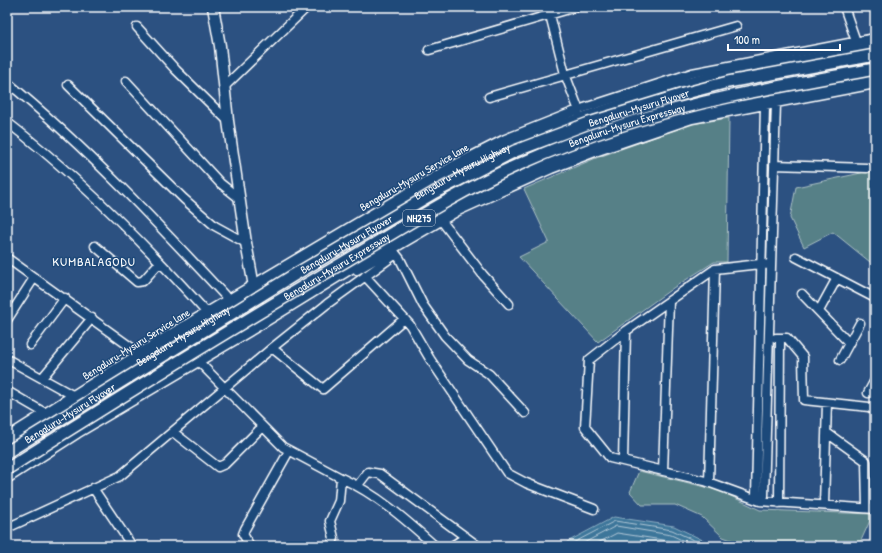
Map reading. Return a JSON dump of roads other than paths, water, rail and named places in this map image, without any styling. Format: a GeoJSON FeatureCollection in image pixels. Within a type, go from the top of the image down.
{"type":"FeatureCollection","features":[{"type":"Feature","properties":{"kind":"highway","name":"Bengaluru-Mysuru Highway"},"geometry":{"type":"LineString","coordinates":[[7,438],[152,354],[253,289],[462,169],[580,114],[686,84],[739,71],[793,63],[858,46],[875,47]]}},
{"type":"Feature","properties":{"kind":"highway","name":"Bengaluru-Mysuru Flyover"},"geometry":{"type":"LineString","coordinates":[[7,452],[294,275],[434,192],[515,151],[577,127],[690,92],[728,82],[875,55]]}},
{"type":"Feature","properties":{"kind":"highway","name":"Bengaluru-Mysuru Expressway"},"geometry":{"type":"LineString","coordinates":[[7,469],[303,286],[454,197],[520,164],[601,134],[694,105],[731,96],[875,69]]}},
{"type":"Feature","properties":{"kind":"highway","name":"Bengaluru-Mysuru Expressway"},"geometry":{"type":"LineString","coordinates":[[7,477],[77,432],[261,323],[347,269],[457,204],[515,176],[594,149],[674,117],[772,96],[871,81]]}},
{"type":"Feature","properties":{"kind":"main road"},"geometry":{"type":"LineString","coordinates":[[213,7],[246,243],[253,289],[261,323]]}},
{"type":"Feature","properties":{"kind":"street"},"geometry":{"type":"LineString","coordinates":[[225,86],[307,7]]}},
{"type":"Feature","properties":{"kind":"street"},"geometry":{"type":"LineString","coordinates":[[429,50],[549,11],[576,7]]}},
{"type":"Feature","properties":{"kind":"street"},"geometry":{"type":"LineString","coordinates":[[844,7],[871,81]]}},
{"type":"Feature","properties":{"kind":"street"},"geometry":{"type":"LineString","coordinates":[[549,11],[565,74],[594,149]]}},
{"type":"Feature","properties":{"kind":"street"},"geometry":{"type":"LineString","coordinates":[[489,97],[736,26]]}},
{"type":"Feature","properties":{"kind":"street"},"geometry":{"type":"LineString","coordinates":[[137,27],[176,70],[228,122]]}},
{"type":"Feature","properties":{"kind":"street","name":"NH275"},"geometry":{"type":"LineString","coordinates":[[858,46],[875,38]]}},
{"type":"Feature","properties":{"kind":"street"},"geometry":{"type":"LineString","coordinates":[[126,81],[220,183],[240,199]]}},
{"type":"Feature","properties":{"kind":"street","name":"Bengaluru-Mysuru Expressway"},"geometry":{"type":"LineString","coordinates":[[7,481],[201,364],[394,252],[442,220],[594,149],[692,119],[776,103],[871,81]]}},
{"type":"Feature","properties":{"kind":"street"},"geometry":{"type":"LineString","coordinates":[[7,82],[69,136],[228,299]]}},
{"type":"Feature","properties":{"kind":"street"},"geometry":{"type":"LineString","coordinates":[[68,85],[184,199],[215,226],[246,243]]}},
{"type":"Feature","properties":{"kind":"street"},"geometry":{"type":"LineString","coordinates":[[760,501],[764,496],[776,103]]}},
{"type":"Feature","properties":{"kind":"street"},"geometry":{"type":"LineString","coordinates":[[760,501],[756,497],[760,264],[765,105]]}},
{"type":"Feature","properties":{"kind":"street"},"geometry":{"type":"LineString","coordinates":[[7,122],[109,211],[160,262],[207,313]]}},
{"type":"Feature","properties":{"kind":"street"},"geometry":{"type":"LineString","coordinates":[[774,165],[867,168]]}},
{"type":"Feature","properties":{"kind":"street"},"geometry":{"type":"LineString","coordinates":[[442,220],[483,275],[509,304]]}},
{"type":"Feature","properties":{"kind":"street"},"geometry":{"type":"LineString","coordinates":[[96,246],[137,282],[143,281],[160,262]]}},
{"type":"Feature","properties":{"kind":"street"},"geometry":{"type":"LineString","coordinates":[[7,528],[120,476],[272,348],[327,304],[357,284],[394,252],[400,259],[423,305],[449,341],[468,360],[489,374],[525,414]]}},
{"type":"Feature","properties":{"kind":"street"},"geometry":{"type":"LineString","coordinates":[[796,257],[875,298]]}},
{"type":"Feature","properties":{"kind":"street"},"geometry":{"type":"LineString","coordinates":[[8,260],[65,298],[139,353]]}},
{"type":"Feature","properties":{"kind":"street"},"geometry":{"type":"LineString","coordinates":[[771,265],[760,264],[715,269],[626,331],[588,360],[585,427],[610,458],[709,482],[760,501],[871,508],[866,461],[827,432]]}},
{"type":"Feature","properties":{"kind":"street"},"geometry":{"type":"LineString","coordinates":[[709,482],[715,269]]}},
{"type":"Feature","properties":{"kind":"street"},"geometry":{"type":"LineString","coordinates":[[365,276],[404,319],[507,473],[519,481],[594,509]]}},
{"type":"Feature","properties":{"kind":"street"},"geometry":{"type":"LineString","coordinates":[[7,320],[34,278]]}},
{"type":"Feature","properties":{"kind":"street"},"geometry":{"type":"LineString","coordinates":[[819,311],[837,278]]}},
{"type":"Feature","properties":{"kind":"street","name":"Bengaluru-Mysuru Service lane"},"geometry":{"type":"LineString","coordinates":[[7,438],[139,353],[228,299],[253,289]]}},
{"type":"Feature","properties":{"kind":"street"},"geometry":{"type":"LineString","coordinates":[[802,294],[849,343]]}},
{"type":"Feature","properties":{"kind":"street"},"geometry":{"type":"LineString","coordinates":[[30,345],[65,298]]}},
{"type":"Feature","properties":{"kind":"street"},"geometry":{"type":"LineString","coordinates":[[663,471],[669,301]]}},
{"type":"Feature","properties":{"kind":"street"},"geometry":{"type":"LineString","coordinates":[[42,378],[92,318]]}},
{"type":"Feature","properties":{"kind":"street"},"geometry":{"type":"LineString","coordinates":[[272,348],[323,389],[404,319]]}},
{"type":"Feature","properties":{"kind":"street"},"geometry":{"type":"LineString","coordinates":[[840,360],[860,323]]}},
{"type":"Feature","properties":{"kind":"street"},"geometry":{"type":"LineString","coordinates":[[623,461],[626,331]]}},
{"type":"Feature","properties":{"kind":"street"},"geometry":{"type":"LineString","coordinates":[[769,337],[787,338],[803,357],[804,400],[869,407],[875,411]]}},
{"type":"Feature","properties":{"kind":"street"},"geometry":{"type":"LineString","coordinates":[[779,503],[780,338]]}},
{"type":"Feature","properties":{"kind":"street"},"geometry":{"type":"LineString","coordinates":[[7,359],[74,396]]}},
{"type":"Feature","properties":{"kind":"street"},"geometry":{"type":"LineString","coordinates":[[201,364],[262,427],[289,451],[358,486],[413,525],[435,546]]}},
{"type":"Feature","properties":{"kind":"street"},"geometry":{"type":"LineString","coordinates":[[868,393],[875,380]]}},
{"type":"Feature","properties":{"kind":"street"},"geometry":{"type":"LineString","coordinates":[[7,391],[45,413]]}},
{"type":"Feature","properties":{"kind":"street"},"geometry":{"type":"LineString","coordinates":[[824,505],[827,403]]}},
{"type":"Feature","properties":{"kind":"street"},"geometry":{"type":"LineString","coordinates":[[173,432],[218,467],[225,464],[262,427]]}},
{"type":"Feature","properties":{"kind":"street"},"geometry":{"type":"LineString","coordinates":[[250,546],[243,534],[245,529],[289,451]]}},
{"type":"Feature","properties":{"kind":"street"},"geometry":{"type":"LineString","coordinates":[[358,486],[368,472],[380,474],[478,546]]}},
{"type":"Feature","properties":{"kind":"street"},"geometry":{"type":"LineString","coordinates":[[331,546],[334,538],[330,520],[339,501],[341,478]]}},
{"type":"Feature","properties":{"kind":"street"},"geometry":{"type":"LineString","coordinates":[[94,488],[132,546]]}},
{"type":"Feature","properties":{"kind":"street"},"geometry":{"type":"LineString","coordinates":[[452,546],[466,537]]}},
{"type":"Feature","properties":{"kind":"water"},"geometry":{"type":"Polygon","coordinates":[[[614,517],[674,526],[715,546],[566,546],[567,542],[614,517]]]}},
{"type":"Feature","properties":{"kind":"district","name":"KUMBALAGODU"},"geometry":{"type":"Point","coordinates":[94,261]}}]}
